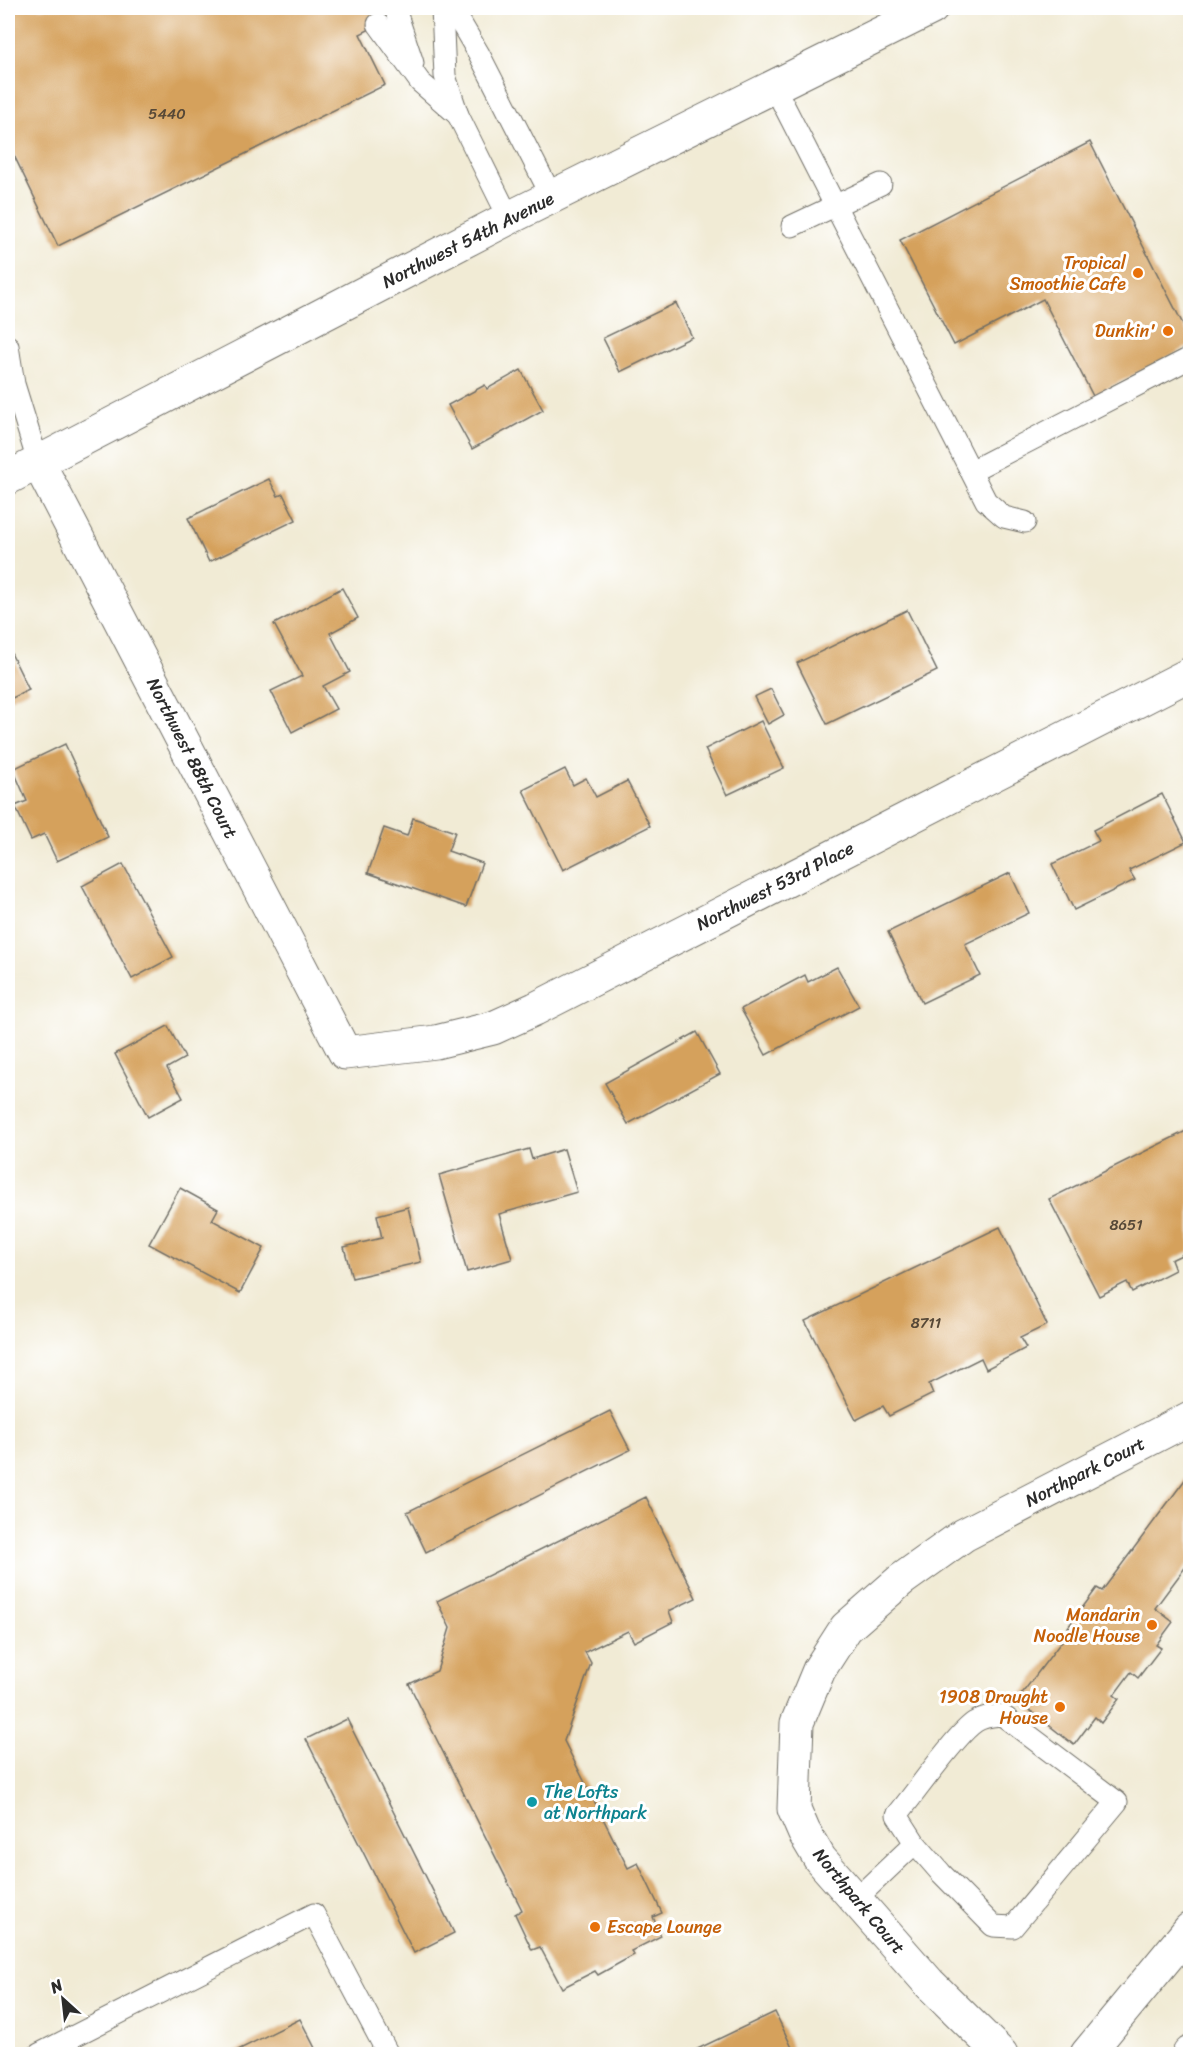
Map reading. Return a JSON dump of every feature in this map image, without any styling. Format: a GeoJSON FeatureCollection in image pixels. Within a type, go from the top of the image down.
{"type":"FeatureCollection","features":[{"type":"Feature","properties":{"kind":"street","name":"Northwest 54th Avenue"},"geometry":{"type":"LineString","coordinates":[[8,478],[509,218],[932,8]]}},
{"type":"Feature","properties":{"kind":"street","name":"Northwest 88th Court"},"geometry":{"type":"LineString","coordinates":[[38,462],[345,1053]]}},
{"type":"Feature","properties":{"kind":"street","name":"Northwest 53rd Place"},"geometry":{"type":"LineString","coordinates":[[345,1053],[436,1042],[493,1028],[525,1014],[1191,674]]}},
{"type":"Feature","properties":{"kind":"street","name":"Northpark Court"},"geometry":{"type":"LineString","coordinates":[[1001,2055],[929,1983],[820,1859],[794,1809],[797,1722],[819,1670],[846,1628],[901,1580],[964,1535],[1191,1418]]}},
{"type":"Feature","properties":{"kind":"street"},"geometry":{"type":"LineString","coordinates":[[1087,2055],[1191,1929]]}},
{"type":"Feature","properties":{"kind":"lane"},"geometry":{"type":"LineString","coordinates":[[442,8],[445,76],[458,115],[509,218]]}},
{"type":"Feature","properties":{"kind":"lane"},"geometry":{"type":"LineString","coordinates":[[452,8],[479,54],[552,197]]}},
{"type":"Feature","properties":{"kind":"lane"},"geometry":{"type":"LineString","coordinates":[[398,15],[420,82]]}},
{"type":"Feature","properties":{"kind":"lane"},"geometry":{"type":"LineString","coordinates":[[378,24],[420,82],[458,115]]}},
{"type":"Feature","properties":{"kind":"lane"},"geometry":{"type":"LineString","coordinates":[[774,86],[986,501],[1004,517],[1025,522]]}},
{"type":"Feature","properties":{"kind":"lane"},"geometry":{"type":"LineString","coordinates":[[792,226],[881,184]]}},
{"type":"Feature","properties":{"kind":"lane"},"geometry":{"type":"LineString","coordinates":[[8,346],[14,384],[38,462]]}},
{"type":"Feature","properties":{"kind":"lane"},"geometry":{"type":"LineString","coordinates":[[971,471],[1191,358]]}},
{"type":"Feature","properties":{"kind":"lane"},"geometry":{"type":"LineString","coordinates":[[1002,1715],[1117,1802],[1013,1927],[993,1926],[915,1843],[897,1815],[960,1737],[975,1722],[990,1716],[1002,1715]]}},
{"type":"Feature","properties":{"kind":"lane"},"geometry":{"type":"LineString","coordinates":[[855,1900],[915,1843]]}},
{"type":"Feature","properties":{"kind":"lane"},"geometry":{"type":"LineString","coordinates":[[39,2055],[314,1914],[388,2055]]}},
{"type":"Feature","properties":{"kind":"building"},"geometry":{"type":"Polygon","coordinates":[[[8,8],[412,8],[360,34],[385,85],[58,246],[8,143],[8,8]]]}},
{"type":"Feature","properties":{"kind":"building"},"geometry":{"type":"Polygon","coordinates":[[[1090,142],[1190,338],[1190,346],[1093,396],[1043,299],[954,345],[900,240],[1090,142]]]}},
{"type":"Feature","properties":{"kind":"building"},"geometry":{"type":"Polygon","coordinates":[[[676,303],[692,337],[620,372],[603,338],[676,303]]]}},
{"type":"Feature","properties":{"kind":"building"},"geometry":{"type":"Polygon","coordinates":[[[521,370],[543,410],[472,449],[448,405],[485,385],[487,389],[521,370]]]}},
{"type":"Feature","properties":{"kind":"building"},"geometry":{"type":"Polygon","coordinates":[[[269,479],[278,496],[283,494],[296,520],[209,562],[188,518],[269,479]]]}},
{"type":"Feature","properties":{"kind":"building"},"geometry":{"type":"Polygon","coordinates":[[[342,588],[358,618],[330,633],[350,672],[323,686],[336,709],[292,732],[271,691],[302,676],[274,624],[342,588]]]}},
{"type":"Feature","properties":{"kind":"building"},"geometry":{"type":"Polygon","coordinates":[[[907,610],[937,671],[827,724],[797,663],[907,610]]]}},
{"type":"Feature","properties":{"kind":"building"},"geometry":{"type":"Polygon","coordinates":[[[8,647],[29,690],[8,700],[8,647]]]}},
{"type":"Feature","properties":{"kind":"building"},"geometry":{"type":"Polygon","coordinates":[[[771,689],[784,715],[768,724],[754,697],[771,689]]]}},
{"type":"Feature","properties":{"kind":"building"},"geometry":{"type":"Polygon","coordinates":[[[761,721],[784,768],[727,795],[705,749],[761,721]]]}},
{"type":"Feature","properties":{"kind":"building"},"geometry":{"type":"Polygon","coordinates":[[[65,744],[108,837],[57,861],[44,834],[31,840],[15,806],[27,801],[13,769],[65,744]]]}},
{"type":"Feature","properties":{"kind":"building"},"geometry":{"type":"Polygon","coordinates":[[[565,769],[573,785],[586,778],[596,797],[627,781],[650,826],[563,870],[523,790],[565,769]]]}},
{"type":"Feature","properties":{"kind":"building"},"geometry":{"type":"Polygon","coordinates":[[[1162,794],[1186,842],[1129,870],[1135,880],[1074,910],[1052,864],[1099,841],[1093,830],[1162,794]]]}},
{"type":"Feature","properties":{"kind":"building"},"geometry":{"type":"Polygon","coordinates":[[[413,818],[455,832],[448,851],[482,863],[466,907],[368,873],[384,828],[407,836],[413,818]]]}},
{"type":"Feature","properties":{"kind":"building"},"geometry":{"type":"Polygon","coordinates":[[[123,864],[173,957],[132,979],[82,886],[123,864]]]}},
{"type":"Feature","properties":{"kind":"building"},"geometry":{"type":"Polygon","coordinates":[[[1010,873],[1029,913],[965,944],[980,975],[922,1003],[888,932],[1010,873]]]}},
{"type":"Feature","properties":{"kind":"building"},"geometry":{"type":"Polygon","coordinates":[[[837,967],[859,1006],[766,1055],[741,1009],[805,975],[808,982],[837,967]]]}},
{"type":"Feature","properties":{"kind":"building"},"geometry":{"type":"Polygon","coordinates":[[[168,1026],[185,1058],[167,1068],[183,1098],[148,1117],[115,1054],[168,1026]]]}},
{"type":"Feature","properties":{"kind":"building"},"geometry":{"type":"Polygon","coordinates":[[[697,1032],[720,1074],[628,1124],[605,1083],[697,1032]]]}},
{"type":"Feature","properties":{"kind":"building"},"geometry":{"type":"Polygon","coordinates":[[[1190,1129],[1190,1251],[1171,1260],[1175,1270],[1132,1292],[1127,1282],[1099,1296],[1049,1199],[1190,1129]]]}},
{"type":"Feature","properties":{"kind":"building"},"geometry":{"type":"Polygon","coordinates":[[[529,1149],[532,1159],[564,1149],[577,1192],[499,1214],[512,1259],[467,1272],[439,1175],[529,1149]]]}},
{"type":"Feature","properties":{"kind":"building"},"geometry":{"type":"Polygon","coordinates":[[[180,1188],[218,1209],[212,1220],[264,1248],[240,1293],[149,1244],[180,1188]]]}},
{"type":"Feature","properties":{"kind":"building"},"geometry":{"type":"Polygon","coordinates":[[[408,1207],[421,1262],[352,1278],[344,1247],[382,1238],[377,1215],[408,1207]]]}},
{"type":"Feature","properties":{"kind":"building"},"geometry":{"type":"Polygon","coordinates":[[[1000,1227],[1047,1325],[1020,1338],[1026,1348],[986,1369],[981,1358],[929,1384],[933,1394],[889,1416],[883,1406],[856,1420],[805,1321],[1000,1227]]]}},
{"type":"Feature","properties":{"kind":"building"},"geometry":{"type":"Polygon","coordinates":[[[610,1411],[630,1450],[426,1552],[407,1512],[610,1411]]]}},
{"type":"Feature","properties":{"kind":"building"},"geometry":{"type":"Polygon","coordinates":[[[1187,1477],[1190,1480],[1190,1561],[1155,1608],[1173,1622],[1156,1645],[1161,1648],[1138,1678],[1131,1672],[1114,1695],[1119,1699],[1101,1723],[1095,1717],[1074,1745],[1017,1700],[1071,1629],[1068,1627],[1097,1588],[1102,1591],[1187,1477]]]}},
{"type":"Feature","properties":{"kind":"building","name":"The Lofts at Northpark"},"geometry":{"type":"Polygon","coordinates":[[[646,1497],[696,1598],[669,1611],[673,1622],[634,1642],[628,1631],[585,1652],[591,1663],[564,1741],[628,1868],[638,1863],[662,1913],[653,1917],[661,1936],[631,1951],[634,1955],[598,1975],[595,1971],[562,1988],[540,1947],[532,1950],[515,1914],[522,1910],[409,1684],[437,1671],[450,1628],[437,1601],[646,1497]]]}},
{"type":"Feature","properties":{"kind":"building"},"geometry":{"type":"Polygon","coordinates":[[[347,1719],[454,1933],[414,1953],[306,1739],[347,1719]]]}},
{"type":"Feature","properties":{"kind":"building"},"geometry":{"type":"Polygon","coordinates":[[[775,2012],[795,2054],[687,2054],[775,2012]]]}},
{"type":"Feature","properties":{"kind":"building"},"geometry":{"type":"Polygon","coordinates":[[[300,2019],[318,2054],[230,2054],[300,2019]]]}},
{"type":"Feature","properties":{"kind":"place","name":"Tropical Smoothie Cafe"},"geometry":{"type":"Point","coordinates":[1138,273]}},
{"type":"Feature","properties":{"kind":"place","name":"Dunkin'"},"geometry":{"type":"Point","coordinates":[1168,331]}},
{"type":"Feature","properties":{"kind":"place","name":"Mandarin Noodle House"},"geometry":{"type":"Point","coordinates":[1152,1625]}},
{"type":"Feature","properties":{"kind":"place","name":"1908 Draught House"},"geometry":{"type":"Point","coordinates":[1060,1707]}},
{"type":"Feature","properties":{"kind":"place","name":"The Lofts at Northpark"},"geometry":{"type":"Point","coordinates":[532,1802]}},
{"type":"Feature","properties":{"kind":"place","name":"Escape Lounge"},"geometry":{"type":"Point","coordinates":[595,1927]}}]}
